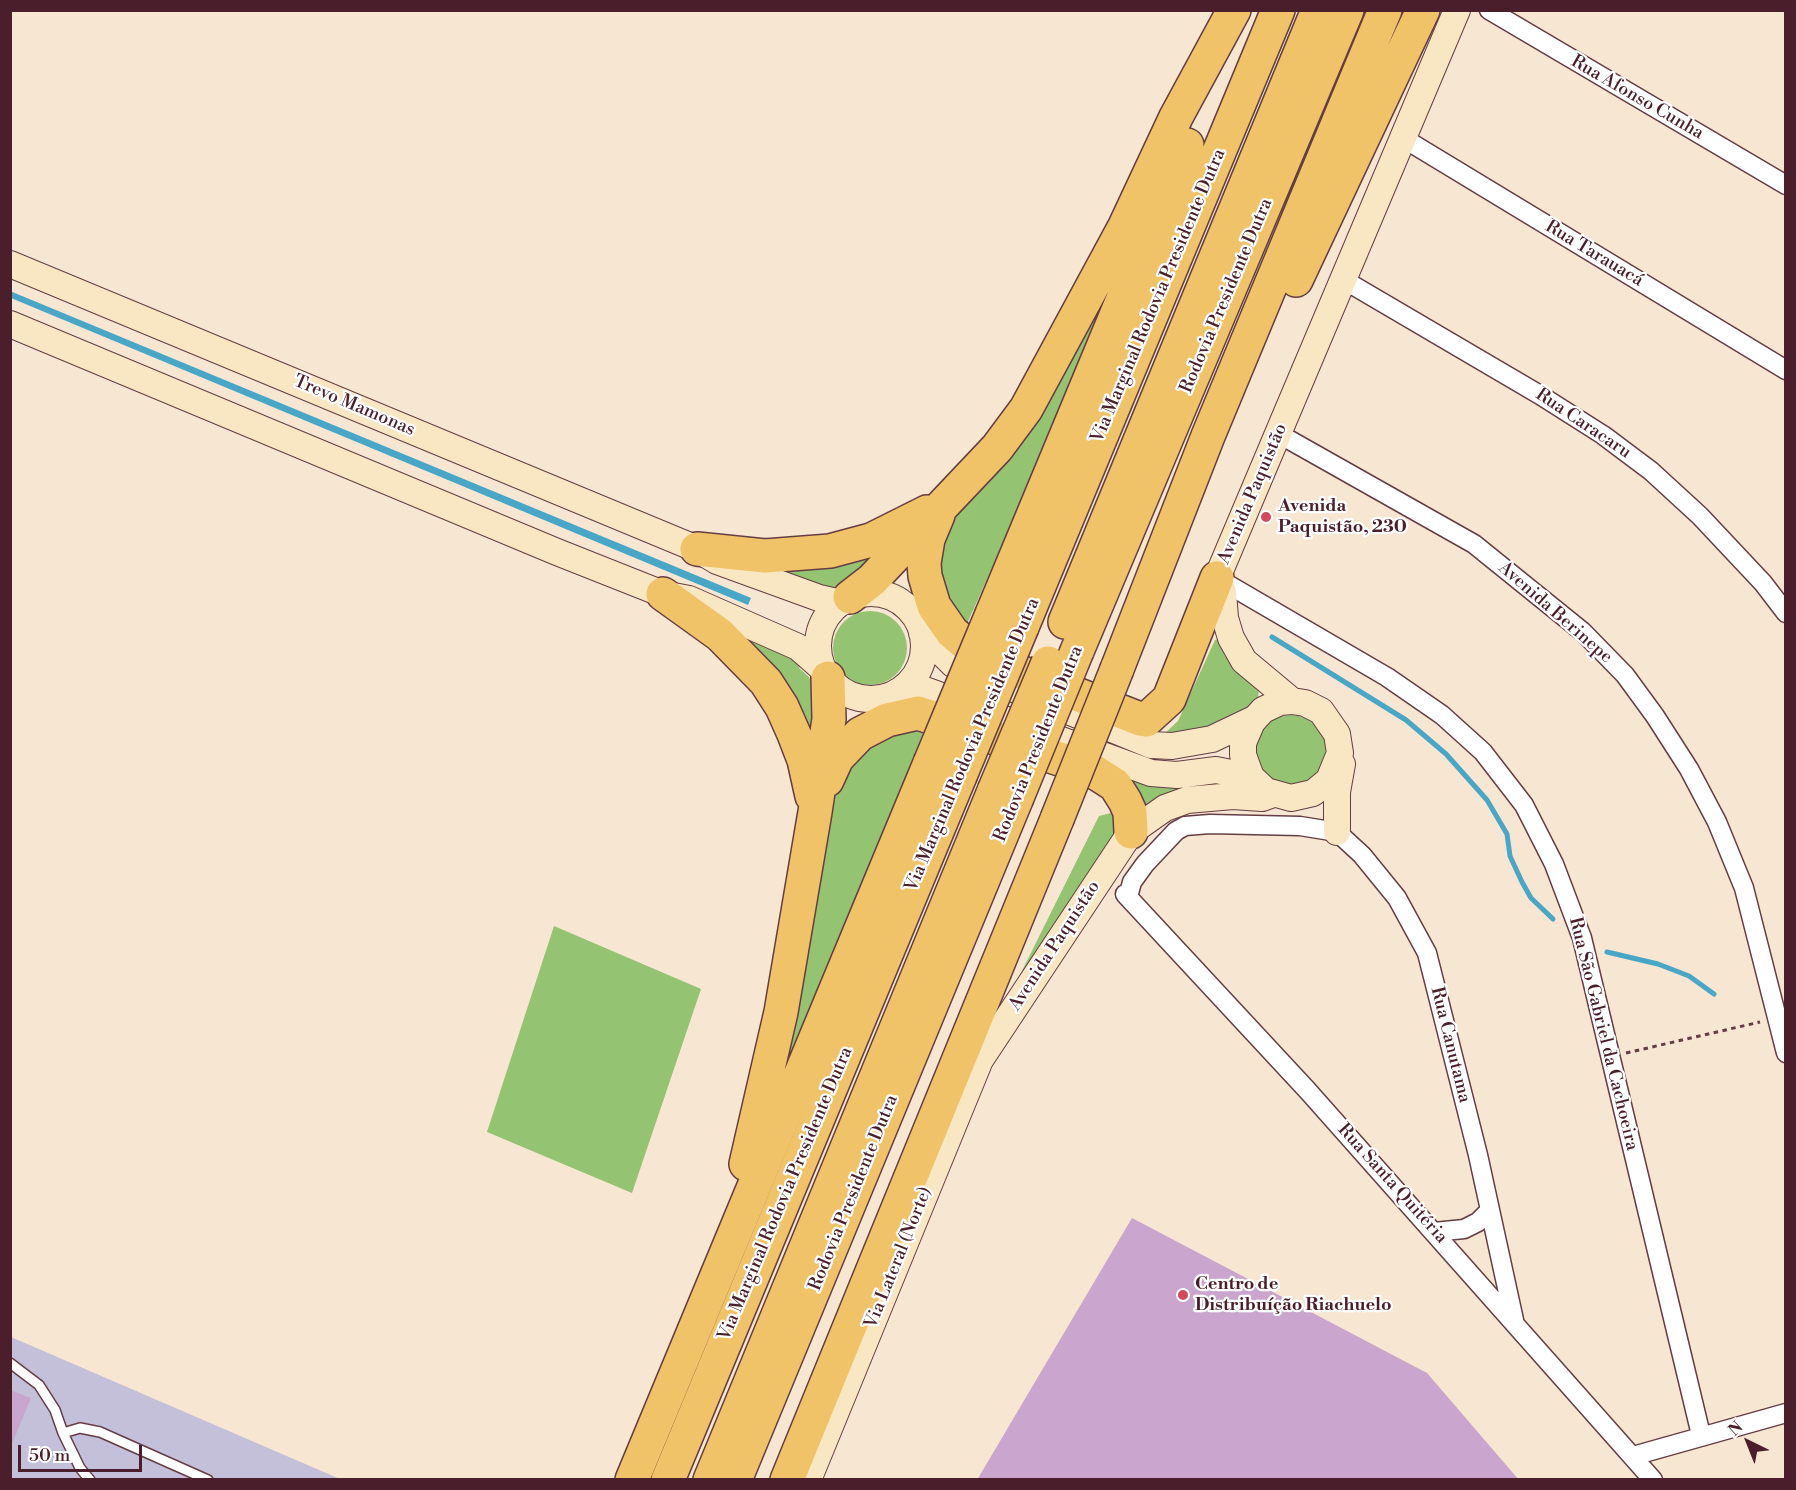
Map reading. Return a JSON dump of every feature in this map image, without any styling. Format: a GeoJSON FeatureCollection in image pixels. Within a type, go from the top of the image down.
{"type":"FeatureCollection","features":[{"type":"Feature","properties":{"kind":"highway"},"geometry":{"type":"LineString","coordinates":[[846,600],[872,580],[997,448],[1026,409],[1125,226],[1176,117],[1234,10]]}},
{"type":"Feature","properties":{"kind":"highway"},"geometry":{"type":"LineString","coordinates":[[632,1479],[1243,10]]}},
{"type":"Feature","properties":{"kind":"highway","name":"Via Marginal Rodovia Presidente Dutra"},"geometry":{"type":"LineString","coordinates":[[668,1479],[1278,10]]}},
{"type":"Feature","properties":{"kind":"highway","name":"Rodovia Presidente Dutra"},"geometry":{"type":"LineString","coordinates":[[710,1479],[1067,647],[1318,10]]}},
{"type":"Feature","properties":{"kind":"highway","name":"Rodovia Presidente Dutra"},"geometry":{"type":"LineString","coordinates":[[1067,647],[1347,10]]}},
{"type":"Feature","properties":{"kind":"highway","name":"Rodovia Presidente Dutra"},"geometry":{"type":"LineString","coordinates":[[787,1479],[1057,819],[1208,436],[1385,10]]}},
{"type":"Feature","properties":{"kind":"highway"},"geometry":{"type":"LineString","coordinates":[[1208,436],[1269,336],[1423,10]]}},
{"type":"Feature","properties":{"kind":"highway"},"geometry":{"type":"LineString","coordinates":[[697,549],[765,556],[830,551],[871,540],[942,505]]}},
{"type":"Feature","properties":{"kind":"highway"},"geometry":{"type":"LineString","coordinates":[[942,505],[928,539],[924,562],[931,599],[952,632],[973,650],[990,660],[1140,719],[1146,720],[1170,699],[1217,578]]}},
{"type":"Feature","properties":{"kind":"highway"},"geometry":{"type":"LineString","coordinates":[[663,594],[720,634],[766,682],[782,707],[797,742],[815,812]]}},
{"type":"Feature","properties":{"kind":"highway"},"geometry":{"type":"LineString","coordinates":[[725,1255],[781,1012],[829,719],[825,674]]}},
{"type":"Feature","properties":{"kind":"highway"},"geometry":{"type":"LineString","coordinates":[[815,812],[824,793],[828,775],[847,745],[872,726],[902,714],[918,713],[968,727],[1090,769],[1115,785],[1130,812],[1131,832]]}},
{"type":"Feature","properties":{"kind":"highway","name":"Rodovia Presidente Dutra"},"geometry":{"type":"LineString","coordinates":[[735,1479],[1005,796]]}},
{"type":"Feature","properties":{"kind":"main road","name":"Avenida Paquistão"},"geometry":{"type":"LineString","coordinates":[[994,1039],[1131,832],[1165,808],[1187,800],[1233,796],[1262,798],[1273,794],[1301,797],[1321,788],[1335,771],[1340,753],[1337,734],[1328,717],[1313,706],[1292,701],[1256,673],[1235,647],[1225,618],[1224,592],[1217,578],[1457,10]]}},
{"type":"Feature","properties":{"kind":"main road","name":"Trevo Mamonas"},"geometry":{"type":"LineString","coordinates":[[10,264],[697,549],[717,561],[771,582],[846,600]]}},
{"type":"Feature","properties":{"kind":"main road"},"geometry":{"type":"LineString","coordinates":[[10,324],[663,594],[689,599],[798,647],[836,687],[856,697],[878,699],[897,692],[922,689],[1151,773],[1177,775],[1216,770],[1251,777],[1273,794]]}},
{"type":"Feature","properties":{"kind":"main road"},"geometry":{"type":"LineString","coordinates":[[825,674],[819,659],[818,637],[826,618],[846,600],[871,593],[897,600],[908,609],[922,633],[953,664],[1151,745],[1172,746],[1212,739],[1254,719],[1268,707],[1292,701]]}},
{"type":"Feature","properties":{"kind":"main road"},"geometry":{"type":"LineString","coordinates":[[897,692],[916,673],[922,660],[922,633]]}},
{"type":"Feature","properties":{"kind":"main road"},"geometry":{"type":"LineString","coordinates":[[1251,777],[1243,755],[1243,743],[1254,719]]}},
{"type":"Feature","properties":{"kind":"main road"},"geometry":{"type":"LineString","coordinates":[[1337,832],[1337,792],[1343,769],[1340,753]]}},
{"type":"Feature","properties":{"kind":"main road","name":"Via Lateral (Norte)"},"geometry":{"type":"LineString","coordinates":[[808,1479],[975,1071],[994,1039]]}},
{"type":"Feature","properties":{"kind":"street","name":"Rua Afonso Cunha"},"geometry":{"type":"LineString","coordinates":[[1489,10],[1785,185]]}},
{"type":"Feature","properties":{"kind":"street","name":"Rua Tarauacá"},"geometry":{"type":"LineString","coordinates":[[1403,138],[1785,370]]}},
{"type":"Feature","properties":{"kind":"street","name":"Rua Caracaru"},"geometry":{"type":"LineString","coordinates":[[1344,280],[1540,395],[1603,435],[1651,471],[1700,516],[1762,583],[1785,614]]}},
{"type":"Feature","properties":{"kind":"street"},"geometry":{"type":"LineString","coordinates":[[1767,359],[1785,380]]}},
{"type":"Feature","properties":{"kind":"street","name":"Avenida Berinepe"},"geometry":{"type":"LineString","coordinates":[[1279,434],[1474,544],[1583,632],[1624,675],[1655,716],[1689,769],[1717,822],[1744,888],[1785,1053]]}},
{"type":"Feature","properties":{"kind":"street","name":"Rua São Gabriel da Cachoeira"},"geometry":{"type":"LineString","coordinates":[[1217,578],[1387,677],[1442,716],[1483,752],[1524,805],[1554,864],[1582,939],[1701,1435]]}},
{"type":"Feature","properties":{"kind":"street","name":"Rua Santa Quitéria"},"geometry":{"type":"LineString","coordinates":[[1337,832],[1300,826],[1210,824],[1185,826],[1176,831],[1145,864],[1126,895],[1434,1232],[1653,1479]]}},
{"type":"Feature","properties":{"kind":"street","name":"Rua Canutama"},"geometry":{"type":"LineString","coordinates":[[1337,832],[1362,855],[1397,898],[1427,953],[1490,1210],[1514,1322]]}},
{"type":"Feature","properties":{"kind":"street"},"geometry":{"type":"LineString","coordinates":[[1434,1232],[1464,1229],[1478,1222],[1490,1210]]}},
{"type":"Feature","properties":{"kind":"street"},"geometry":{"type":"LineString","coordinates":[[1633,1456],[1785,1413]]}},
{"type":"Feature","properties":{"kind":"lane"},"geometry":{"type":"LineString","coordinates":[[10,1363],[39,1385],[55,1410],[80,1468],[90,1479]]}},
{"type":"Feature","properties":{"kind":"lane"},"geometry":{"type":"LineString","coordinates":[[63,1433],[80,1428],[100,1432],[208,1479]]}},
{"type":"Feature","properties":{"kind":"path"},"geometry":{"type":"LineString","coordinates":[[1611,1056],[1778,1018]]}},
{"type":"Feature","properties":{"kind":"shaded area"},"geometry":{"type":"Polygon","coordinates":[[[11,1337],[340,1479],[11,1479],[11,1337]]]}},
{"type":"Feature","properties":{"kind":"green space"},"geometry":{"type":"Polygon","coordinates":[[[1142,214],[1023,498],[967,624],[950,606],[940,569],[939,534],[1142,214]]]}},
{"type":"Feature","properties":{"kind":"green space"},"geometry":{"type":"Polygon","coordinates":[[[884,543],[850,580],[830,591],[764,571],[884,543]]]}},
{"type":"Feature","properties":{"kind":"green space"},"geometry":{"type":"Polygon","coordinates":[[[870,611],[891,617],[901,627],[907,648],[901,669],[891,679],[870,685],[849,679],[839,669],[833,648],[839,627],[849,617],[870,611]]]}},
{"type":"Feature","properties":{"kind":"green space"},"geometry":{"type":"Polygon","coordinates":[[[732,630],[801,664],[799,668],[809,677],[815,691],[814,742],[732,630]]]}},
{"type":"Feature","properties":{"kind":"green space"},"geometry":{"type":"Polygon","coordinates":[[[1221,638],[1259,689],[1258,698],[1243,711],[1211,729],[1162,736],[1178,721],[1215,640],[1221,638]]]}},
{"type":"Feature","properties":{"kind":"green space"},"geometry":{"type":"Polygon","coordinates":[[[1291,715],[1304,718],[1316,725],[1323,737],[1326,750],[1323,763],[1316,775],[1304,782],[1291,785],[1278,782],[1266,775],[1259,763],[1256,750],[1259,737],[1266,725],[1278,718],[1291,715]]]}},
{"type":"Feature","properties":{"kind":"green space"},"geometry":{"type":"Polygon","coordinates":[[[925,728],[780,1084],[833,789],[844,764],[893,732],[925,728]]]}},
{"type":"Feature","properties":{"kind":"green space"},"geometry":{"type":"Polygon","coordinates":[[[1121,776],[1213,781],[1234,786],[1142,810],[1121,776]]]}},
{"type":"Feature","properties":{"kind":"green space"},"geometry":{"type":"Polygon","coordinates":[[[1119,811],[1120,828],[1004,1007],[1099,816],[1119,811]]]}},
{"type":"Feature","properties":{"kind":"green space"},"geometry":{"type":"Polygon","coordinates":[[[554,926],[701,989],[632,1193],[487,1132],[554,926]]]}},
{"type":"Feature","properties":{"kind":"water"},"geometry":{"type":"Polygon","coordinates":[[[10,291],[751,598],[748,605],[11,298],[10,291]]]}},
{"type":"Feature","properties":{"kind":"building","name":"Centro de Distribuíção Riachuelo"},"geometry":{"type":"Polygon","coordinates":[[[1132,1218],[1427,1373],[1519,1480],[977,1480],[1132,1218]]]}},
{"type":"Feature","properties":{"kind":"building"},"geometry":{"type":"Polygon","coordinates":[[[10,1390],[31,1398],[11,1446],[10,1446],[10,1390]]]}},
{"type":"Feature","properties":{"kind":"waterway"},"geometry":{"type":"LineString","coordinates":[[1272,637],[1406,720],[1446,754],[1487,800],[1507,834],[1510,856],[1522,882],[1531,898],[1553,919]]}},
{"type":"Feature","properties":{"kind":"waterway"},"geometry":{"type":"LineString","coordinates":[[1607,952],[1658,964],[1689,976],[1714,994]]}},
{"type":"Feature","properties":{"kind":"place","name":"Avenida Paquistão, 230"},"geometry":{"type":"Point","coordinates":[1266,517]}},
{"type":"Feature","properties":{"kind":"place","name":"Centro de Distribuíção Riachuelo"},"geometry":{"type":"Point","coordinates":[1183,1295]}}]}
